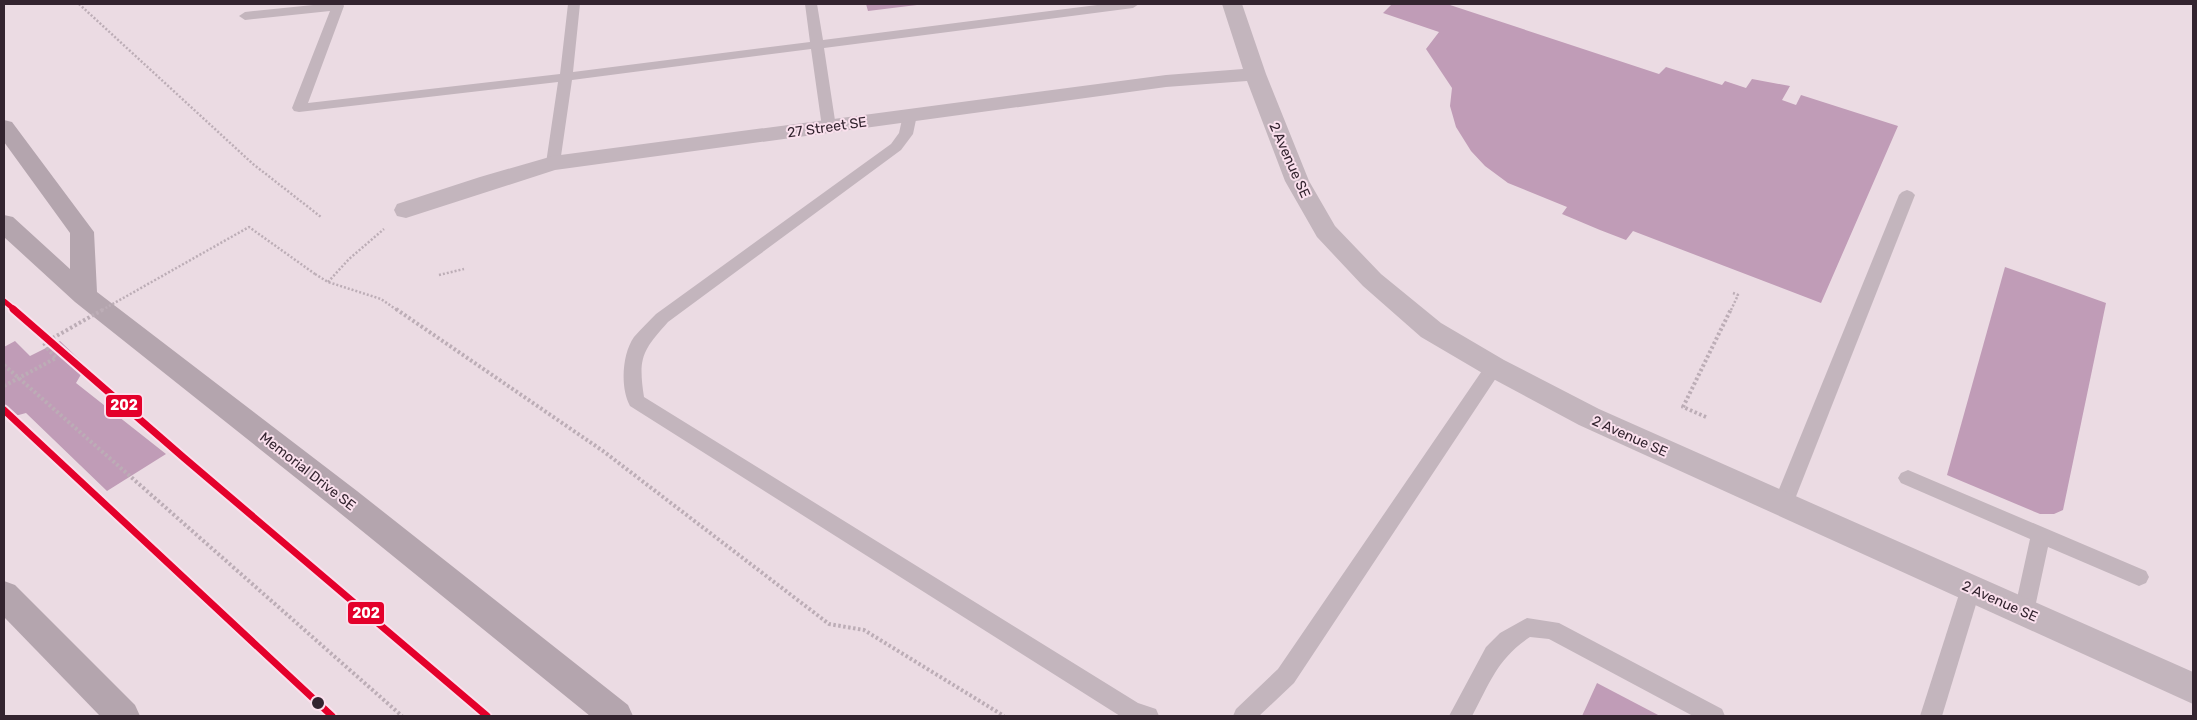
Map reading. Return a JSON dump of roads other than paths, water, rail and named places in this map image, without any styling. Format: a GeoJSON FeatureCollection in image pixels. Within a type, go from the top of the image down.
{"type":"FeatureCollection","features":[{"type":"Feature","properties":{"kind":"main road"},"geometry":{"type":"LineString","coordinates":[[4,127],[82,232],[84,296]]}},
{"type":"Feature","properties":{"kind":"main road","name":"Memorial Drive SE"},"geometry":{"type":"LineString","coordinates":[[4,223],[84,296],[346,500],[616,716]]}},
{"type":"Feature","properties":{"kind":"main road"},"geometry":{"type":"LineString","coordinates":[[4,595],[123,716]]}},
{"type":"Feature","properties":{"kind":"street","name":"2 Avenue SE"},"geometry":{"type":"LineString","coordinates":[[1232,4],[1255,74],[1297,181],[1326,232],[1372,280],[1431,330],[1494,368],[1589,417],[2193,688]]}},
{"type":"Feature","properties":{"kind":"street","name":"27 Street SE"},"geometry":{"type":"LineString","coordinates":[[406,210],[488,182],[553,163],[1166,81],[1255,74]]}},
{"type":"Feature","properties":{"kind":"lane"},"geometry":{"type":"LineString","coordinates":[[553,163],[566,77],[574,4]]}},
{"type":"Feature","properties":{"kind":"lane"},"geometry":{"type":"LineString","coordinates":[[812,4],[816,45],[829,127]]}},
{"type":"Feature","properties":{"kind":"lane"},"geometry":{"type":"LineString","coordinates":[[245,16],[338,6],[299,108],[566,77],[1133,4]]}},
{"type":"Feature","properties":{"kind":"lane"},"geometry":{"type":"LineString","coordinates":[[910,115],[906,134],[896,147],[662,318],[640,342],[631,371],[636,401],[1133,712],[1148,716]]}},
{"type":"Feature","properties":{"kind":"lane"},"geometry":{"type":"LineString","coordinates":[[1783,504],[1907,195]]}},
{"type":"Feature","properties":{"kind":"lane"},"geometry":{"type":"LineString","coordinates":[[1244,716],[1286,676],[1494,368]]}},
{"type":"Feature","properties":{"kind":"lane"},"geometry":{"type":"LineString","coordinates":[[1908,478],[2139,577]]}},
{"type":"Feature","properties":{"kind":"lane"},"geometry":{"type":"LineString","coordinates":[[2024,612],[2041,535]]}},
{"type":"Feature","properties":{"kind":"lane"},"geometry":{"type":"LineString","coordinates":[[1931,716],[1971,588]]}},
{"type":"Feature","properties":{"kind":"lane"},"geometry":{"type":"LineString","coordinates":[[1460,716],[1494,654],[1508,640],[1528,627],[1552,630],[1714,716]]}}]}
